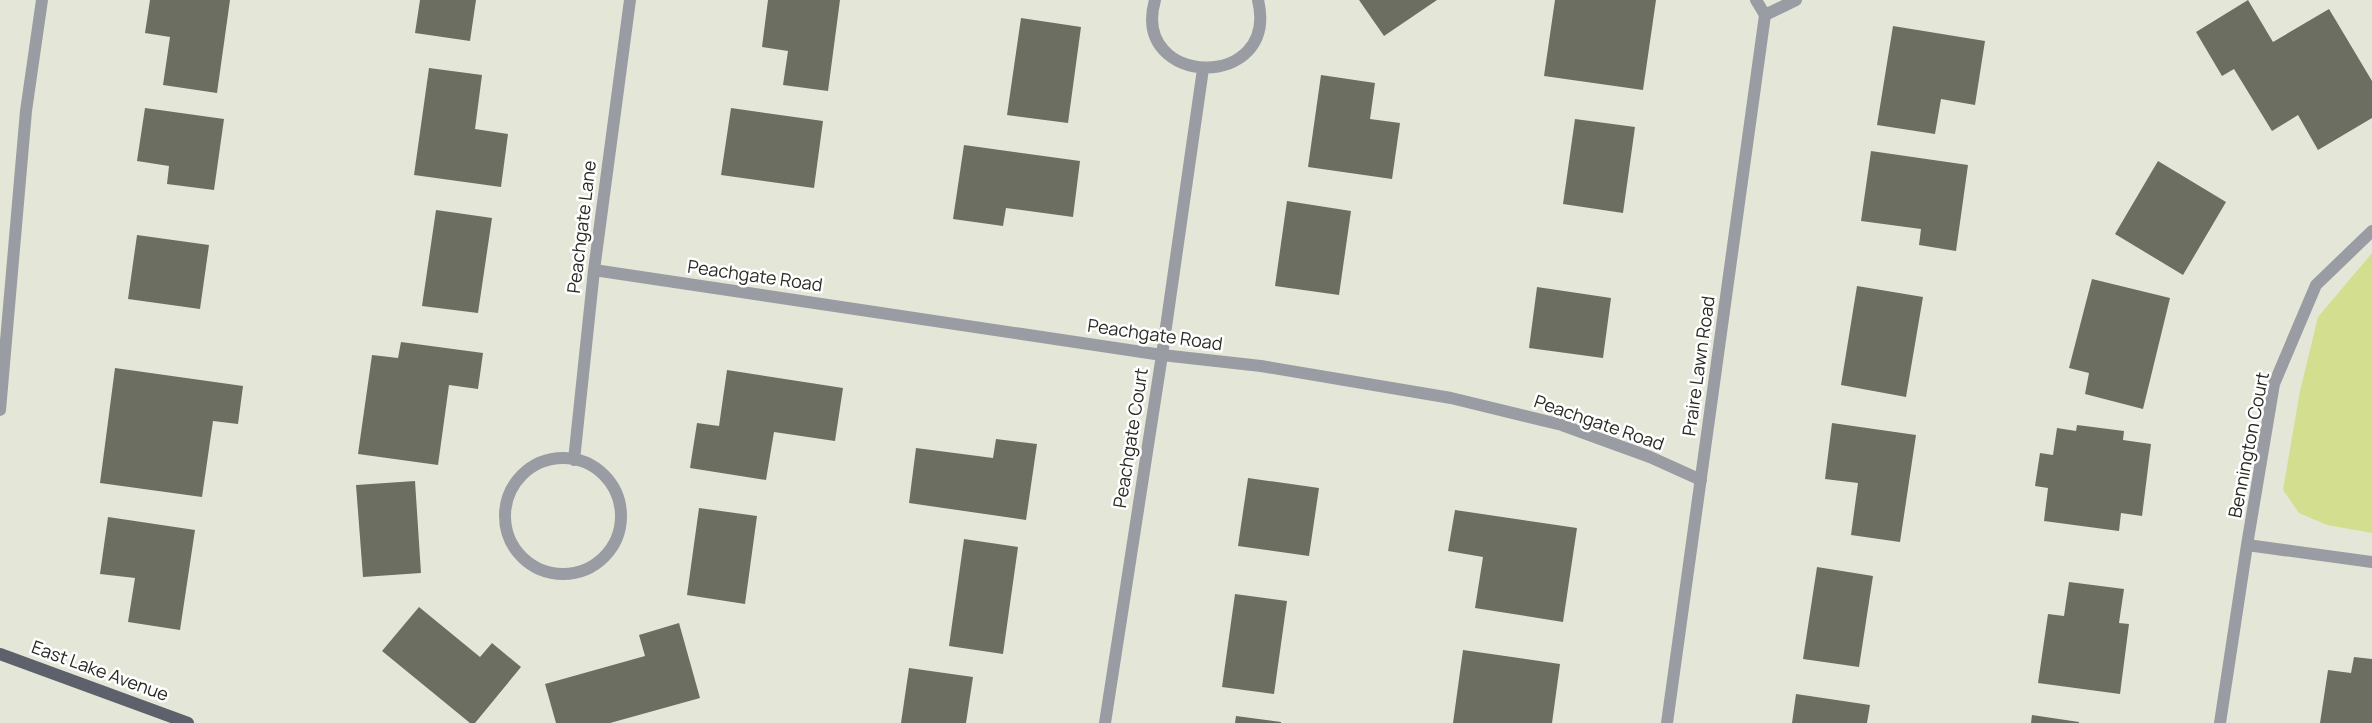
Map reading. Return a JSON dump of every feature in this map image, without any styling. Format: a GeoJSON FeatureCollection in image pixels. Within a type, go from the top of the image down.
{"type":"FeatureCollection","features":[{"type":"Feature","properties":{"kind":"main road","name":"East Lake Avenue"},"geometry":{"type":"LineString","coordinates":[[0,654],[188,723]]}},
{"type":"Feature","properties":{"kind":"street"},"geometry":{"type":"LineString","coordinates":[[0,410],[26,112],[42,0]]}},
{"type":"Feature","properties":{"kind":"street","name":"Peachgate Lane"},"geometry":{"type":"LineString","coordinates":[[574,460],[594,270],[630,0]]}},
{"type":"Feature","properties":{"kind":"street"},"geometry":{"type":"LineString","coordinates":[[1155,0],[1152,9],[1153,27],[1160,43],[1170,56],[1186,65],[1202,69],[1221,67],[1237,59],[1250,47],[1258,31],[1261,12],[1258,0]]}},
{"type":"Feature","properties":{"kind":"street"},"geometry":{"type":"LineString","coordinates":[[1756,0],[1765,15],[1796,0]]}},
{"type":"Feature","properties":{"kind":"street","name":"Praire Lawn Road"},"geometry":{"type":"LineString","coordinates":[[1667,723],[1765,15]]}},
{"type":"Feature","properties":{"kind":"street","name":"Peachgate Court"},"geometry":{"type":"LineString","coordinates":[[1105,723],[1162,354],[1202,69]]}},
{"type":"Feature","properties":{"kind":"street","name":"Bennington Court"},"geometry":{"type":"LineString","coordinates":[[2220,723],[2274,384],[2316,285],[2372,231]]}},
{"type":"Feature","properties":{"kind":"street","name":"Peachgate Road"},"geometry":{"type":"LineString","coordinates":[[594,270],[1162,354],[1261,366],[1452,398],[1562,425],[1650,457],[1701,480]]}},
{"type":"Feature","properties":{"kind":"street"},"geometry":{"type":"LineString","coordinates":[[555,459],[574,460],[592,466],[607,479],[616,494],[621,514],[619,532],[611,549],[598,563],[581,572],[562,575],[543,571],[526,562],[513,547],[509,538],[506,530],[505,510],[510,492],[521,475],[536,464],[555,459]]}},
{"type":"Feature","properties":{"kind":"street","name":"Bennington Court"},"geometry":{"type":"LineString","coordinates":[[2247,545],[2372,562]]}},
{"type":"Feature","properties":{"kind":"green space"},"geometry":{"type":"Polygon","coordinates":[[[2372,253],[2372,533],[2327,525],[2299,513],[2283,490],[2300,391],[2318,317],[2372,253]]]}},
{"type":"Feature","properties":{"kind":"building"},"geometry":{"type":"Polygon","coordinates":[[[150,0],[230,0],[217,93],[163,85],[170,37],[145,33],[150,0]]]}},
{"type":"Feature","properties":{"kind":"building"},"geometry":{"type":"Polygon","coordinates":[[[420,0],[476,0],[470,41],[415,33],[420,0]]]}},
{"type":"Feature","properties":{"kind":"building"},"geometry":{"type":"Polygon","coordinates":[[[768,0],[840,0],[828,91],[783,85],[788,51],[762,47],[768,0]]]}},
{"type":"Feature","properties":{"kind":"building"},"geometry":{"type":"Polygon","coordinates":[[[1359,0],[1437,0],[1384,36],[1359,0]]]}},
{"type":"Feature","properties":{"kind":"building"},"geometry":{"type":"Polygon","coordinates":[[[1555,0],[1656,0],[1643,90],[1544,76],[1555,0]]]}},
{"type":"Feature","properties":{"kind":"building"},"geometry":{"type":"Polygon","coordinates":[[[2248,0],[2273,42],[2329,9],[2372,81],[2372,118],[2318,150],[2298,115],[2272,131],[2234,69],[2222,76],[2196,32],[2248,0]]]}},
{"type":"Feature","properties":{"kind":"building"},"geometry":{"type":"Polygon","coordinates":[[[1021,18],[1081,27],[1068,123],[1007,115],[1021,18]]]}},
{"type":"Feature","properties":{"kind":"building"},"geometry":{"type":"Polygon","coordinates":[[[1893,26],[1985,41],[1975,105],[1941,99],[1935,134],[1877,125],[1893,26]]]}},
{"type":"Feature","properties":{"kind":"building"},"geometry":{"type":"Polygon","coordinates":[[[429,68],[482,75],[475,129],[508,134],[501,187],[414,175],[429,68]]]}},
{"type":"Feature","properties":{"kind":"building"},"geometry":{"type":"Polygon","coordinates":[[[1321,75],[1375,83],[1370,119],[1400,123],[1392,179],[1308,167],[1321,75]]]}},
{"type":"Feature","properties":{"kind":"building"},"geometry":{"type":"Polygon","coordinates":[[[145,108],[224,119],[214,190],[167,184],[169,166],[137,161],[145,108]]]}},
{"type":"Feature","properties":{"kind":"building"},"geometry":{"type":"Polygon","coordinates":[[[731,108],[823,121],[814,188],[721,175],[731,108]]]}},
{"type":"Feature","properties":{"kind":"building"},"geometry":{"type":"Polygon","coordinates":[[[1575,119],[1635,127],[1623,213],[1563,204],[1575,119]]]}},
{"type":"Feature","properties":{"kind":"building"},"geometry":{"type":"Polygon","coordinates":[[[964,145],[1080,161],[1073,217],[1006,208],[1003,226],[953,219],[964,145]]]}},
{"type":"Feature","properties":{"kind":"building"},"geometry":{"type":"Polygon","coordinates":[[[1871,151],[1968,165],[1956,251],[1919,245],[1921,229],[1861,221],[1871,151]]]}},
{"type":"Feature","properties":{"kind":"building"},"geometry":{"type":"Polygon","coordinates":[[[2158,161],[2226,202],[2183,275],[2115,234],[2158,161]]]}},
{"type":"Feature","properties":{"kind":"building"},"geometry":{"type":"Polygon","coordinates":[[[1287,201],[1351,211],[1339,295],[1275,286],[1287,201]]]}},
{"type":"Feature","properties":{"kind":"building"},"geometry":{"type":"Polygon","coordinates":[[[436,210],[492,218],[478,313],[422,306],[436,210]]]}},
{"type":"Feature","properties":{"kind":"building"},"geometry":{"type":"Polygon","coordinates":[[[137,235],[209,245],[200,309],[128,299],[137,235]]]}},
{"type":"Feature","properties":{"kind":"building"},"geometry":{"type":"Polygon","coordinates":[[[2092,279],[2170,298],[2143,409],[2085,394],[2089,373],[2069,368],[2092,279]]]}},
{"type":"Feature","properties":{"kind":"building"},"geometry":{"type":"Polygon","coordinates":[[[1857,286],[1923,297],[1906,397],[1841,385],[1857,286]]]}},
{"type":"Feature","properties":{"kind":"building"},"geometry":{"type":"Polygon","coordinates":[[[1537,287],[1611,298],[1603,358],[1529,348],[1537,287]]]}},
{"type":"Feature","properties":{"kind":"building"},"geometry":{"type":"Polygon","coordinates":[[[401,342],[483,353],[478,389],[449,385],[438,465],[358,454],[372,355],[398,358],[401,342]]]}},
{"type":"Feature","properties":{"kind":"building"},"geometry":{"type":"Polygon","coordinates":[[[115,368],[243,386],[238,424],[213,421],[202,497],[100,483],[115,368]]]}},
{"type":"Feature","properties":{"kind":"building"},"geometry":{"type":"Polygon","coordinates":[[[727,370],[843,388],[835,441],[774,432],[766,480],[690,468],[697,423],[719,426],[727,370]]]}},
{"type":"Feature","properties":{"kind":"building"},"geometry":{"type":"Polygon","coordinates":[[[1832,423],[1916,435],[1900,542],[1851,535],[1858,483],[1825,479],[1832,423]]]}},
{"type":"Feature","properties":{"kind":"building"},"geometry":{"type":"Polygon","coordinates":[[[2077,425],[2124,431],[2123,440],[2151,444],[2142,516],[2121,513],[2119,531],[2044,521],[2048,488],[2035,486],[2040,453],[2053,455],[2057,428],[2076,431],[2077,425]]]}},
{"type":"Feature","properties":{"kind":"building"},"geometry":{"type":"Polygon","coordinates":[[[996,439],[1037,444],[1026,520],[909,503],[916,448],[993,458],[996,439]]]}},
{"type":"Feature","properties":{"kind":"building"},"geometry":{"type":"Polygon","coordinates":[[[1248,478],[1319,488],[1309,556],[1238,546],[1248,478]]]}},
{"type":"Feature","properties":{"kind":"building"},"geometry":{"type":"Polygon","coordinates":[[[415,481],[421,573],[363,577],[356,485],[415,481]]]}},
{"type":"Feature","properties":{"kind":"building"},"geometry":{"type":"Polygon","coordinates":[[[699,508],[757,516],[745,604],[687,595],[699,508]]]}},
{"type":"Feature","properties":{"kind":"building"},"geometry":{"type":"Polygon","coordinates":[[[1455,510],[1577,528],[1563,622],[1475,608],[1483,557],[1448,551],[1455,510]]]}},
{"type":"Feature","properties":{"kind":"building"},"geometry":{"type":"Polygon","coordinates":[[[108,517],[195,530],[180,630],[128,622],[135,578],[100,574],[108,517]]]}},
{"type":"Feature","properties":{"kind":"building"},"geometry":{"type":"Polygon","coordinates":[[[964,539],[1018,547],[1003,654],[949,646],[964,539]]]}},
{"type":"Feature","properties":{"kind":"building"},"geometry":{"type":"Polygon","coordinates":[[[1817,567],[1873,576],[1859,667],[1803,659],[1817,567]]]}},
{"type":"Feature","properties":{"kind":"building"},"geometry":{"type":"Polygon","coordinates":[[[2069,582],[2124,589],[2119,623],[2129,624],[2120,694],[2038,683],[2048,614],[2064,616],[2069,582]]]}},
{"type":"Feature","properties":{"kind":"building"},"geometry":{"type":"Polygon","coordinates":[[[1235,594],[1287,601],[1274,694],[1222,687],[1235,594]]]}},
{"type":"Feature","properties":{"kind":"building"},"geometry":{"type":"Polygon","coordinates":[[[419,607],[480,657],[492,643],[521,667],[475,723],[470,723],[382,651],[419,607]]]}},
{"type":"Feature","properties":{"kind":"building"},"geometry":{"type":"Polygon","coordinates":[[[679,623],[700,698],[610,723],[556,723],[545,684],[645,656],[639,635],[679,623]]]}},
{"type":"Feature","properties":{"kind":"building"},"geometry":{"type":"Polygon","coordinates":[[[1463,650],[1560,664],[1552,723],[1453,723],[1463,650]]]}},
{"type":"Feature","properties":{"kind":"building"},"geometry":{"type":"Polygon","coordinates":[[[2354,657],[2372,659],[2372,723],[2320,723],[2328,670],[2351,673],[2354,657]]]}},
{"type":"Feature","properties":{"kind":"building"},"geometry":{"type":"Polygon","coordinates":[[[909,668],[973,677],[966,723],[901,723],[909,668]]]}},
{"type":"Feature","properties":{"kind":"building"},"geometry":{"type":"Polygon","coordinates":[[[1796,694],[1870,705],[1867,723],[1792,723],[1796,694]]]}},
{"type":"Feature","properties":{"kind":"building"},"geometry":{"type":"Polygon","coordinates":[[[2032,715],[2079,722],[2079,723],[2031,723],[2032,715]]]}},
{"type":"Feature","properties":{"kind":"building"},"geometry":{"type":"Polygon","coordinates":[[[1236,716],[1281,722],[1281,723],[1235,723],[1236,716]]]}}]}
